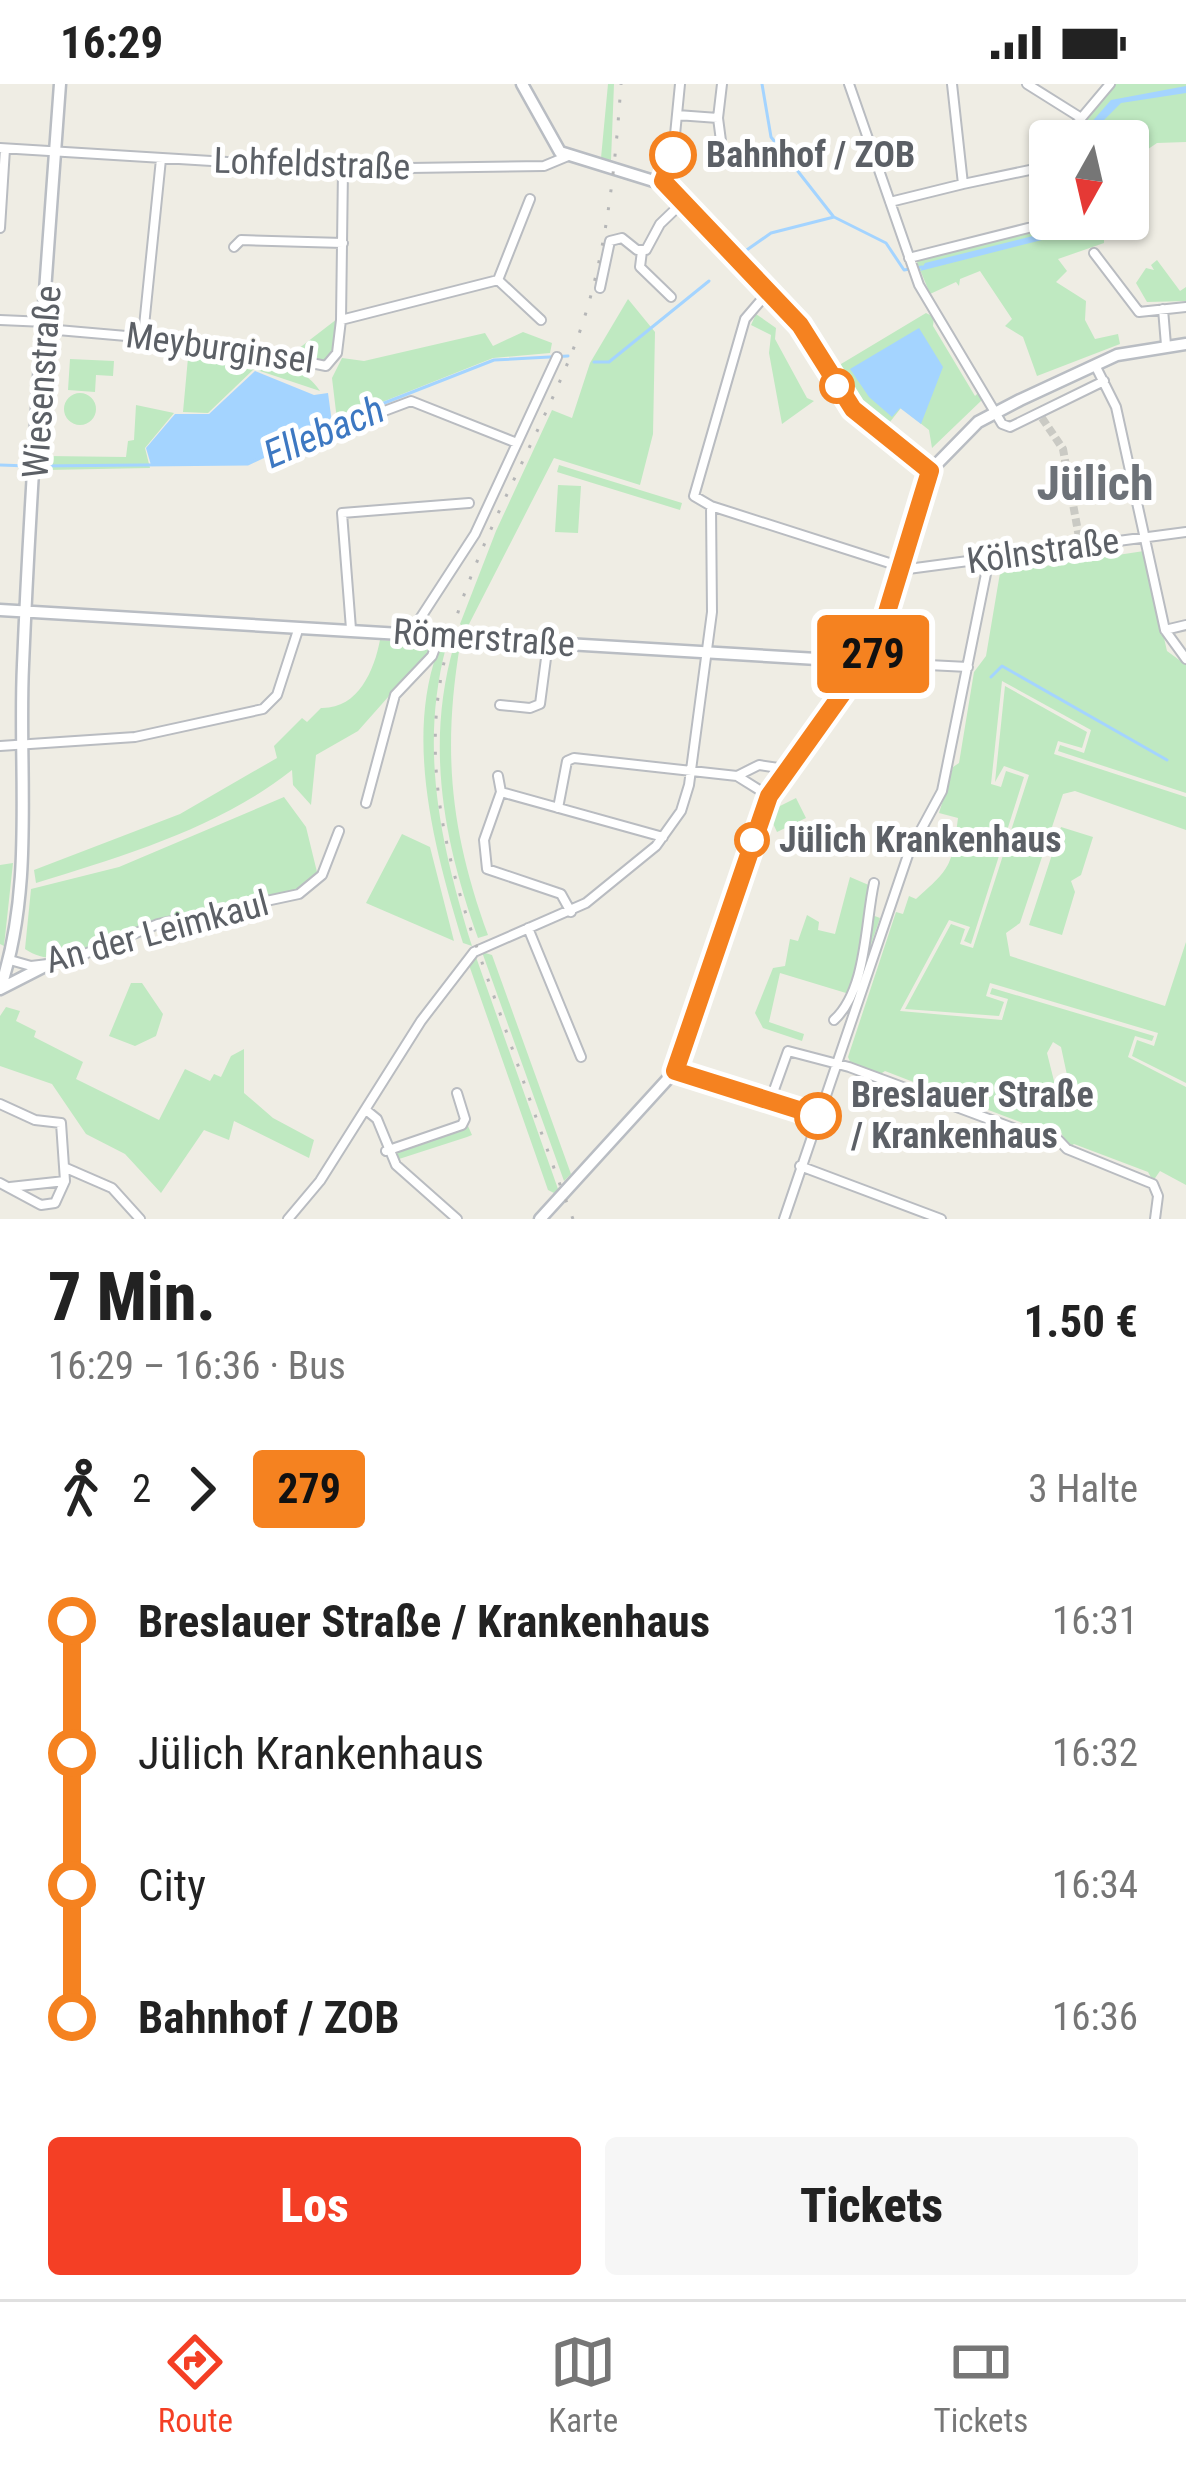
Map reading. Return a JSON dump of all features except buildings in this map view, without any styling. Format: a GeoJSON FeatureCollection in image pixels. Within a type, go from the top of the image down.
{"type":"FeatureCollection","features":[{"type":"Feature","properties":{"kind":"main road","name":"Wiesenstraße"},"geometry":{"type":"LineString","coordinates":[[0,989],[10,960],[22,878],[25,612],[59,84]]}},
{"type":"Feature","properties":{"kind":"main road"},"geometry":{"type":"LineString","coordinates":[[522,84],[554,146],[568,156],[663,181],[685,200],[811,339],[853,409],[930,471]]}},
{"type":"Feature","properties":{"kind":"main road"},"geometry":{"type":"LineString","coordinates":[[540,1219],[675,1071],[769,796],[868,662],[930,471],[963,434],[1095,363],[1186,344]]}},
{"type":"Feature","properties":{"kind":"main road","name":"Römerstraße"},"geometry":{"type":"LineString","coordinates":[[0,610],[868,662]]}},
{"type":"Feature","properties":{"kind":"main road"},"geometry":{"type":"LineString","coordinates":[[823,659],[844,674],[842,695]]}},
{"type":"Feature","properties":{"kind":"main road"},"geometry":{"type":"LineString","coordinates":[[0,989],[45,966]]}},
{"type":"Feature","properties":{"kind":"street"},"geometry":{"type":"LineString","coordinates":[[663,181],[680,84]]}},
{"type":"Feature","properties":{"kind":"street"},"geometry":{"type":"LineString","coordinates":[[721,141],[722,84]]}},
{"type":"Feature","properties":{"kind":"street"},"geometry":{"type":"LineString","coordinates":[[849,84],[912,266],[998,416],[1010,427],[1103,381]]}},
{"type":"Feature","properties":{"kind":"street"},"geometry":{"type":"LineString","coordinates":[[952,84],[963,184]]}},
{"type":"Feature","properties":{"kind":"street"},"geometry":{"type":"LineString","coordinates":[[1028,84],[1078,116]]}},
{"type":"Feature","properties":{"kind":"street"},"geometry":{"type":"LineString","coordinates":[[1075,120],[1110,84]]}},
{"type":"Feature","properties":{"kind":"street"},"geometry":{"type":"LineString","coordinates":[[677,115],[718,118]]}},
{"type":"Feature","properties":{"kind":"street","name":"Lohfeldstraße"},"geometry":{"type":"LineString","coordinates":[[2,148],[344,169],[544,166],[568,156]]}},
{"type":"Feature","properties":{"kind":"street"},"geometry":{"type":"LineString","coordinates":[[0,228],[2,148]]}},
{"type":"Feature","properties":{"kind":"street"},"geometry":{"type":"LineString","coordinates":[[143,336],[161,159]]}},
{"type":"Feature","properties":{"kind":"street"},"geometry":{"type":"LineString","coordinates":[[341,320],[344,169]]}},
{"type":"Feature","properties":{"kind":"street"},"geometry":{"type":"LineString","coordinates":[[890,202],[1029,169]]}},
{"type":"Feature","properties":{"kind":"street"},"geometry":{"type":"LineString","coordinates":[[530,199],[498,280],[541,320]]}},
{"type":"Feature","properties":{"kind":"street"},"geometry":{"type":"LineString","coordinates":[[671,297],[640,267],[642,251],[685,200]]}},
{"type":"Feature","properties":{"kind":"street"},"geometry":{"type":"LineString","coordinates":[[912,266],[1029,228]]}},
{"type":"Feature","properties":{"kind":"street"},"geometry":{"type":"LineString","coordinates":[[600,288],[613,238],[642,251]]}},
{"type":"Feature","properties":{"kind":"street"},"geometry":{"type":"LineString","coordinates":[[234,247],[241,240],[343,243]]}},
{"type":"Feature","properties":{"kind":"street"},"geometry":{"type":"LineString","coordinates":[[1094,253],[1139,312],[1186,307]]}},
{"type":"Feature","properties":{"kind":"street","name":"Meyburginsel"},"geometry":{"type":"LineString","coordinates":[[0,320],[261,351],[326,366],[337,353],[341,320],[498,280]]}},
{"type":"Feature","properties":{"kind":"street"},"geometry":{"type":"LineString","coordinates":[[769,291],[745,319],[694,496],[711,506],[899,567]]}},
{"type":"Feature","properties":{"kind":"street"},"geometry":{"type":"LineString","coordinates":[[1163,309],[1166,345]]}},
{"type":"Feature","properties":{"kind":"street"},"geometry":{"type":"LineString","coordinates":[[410,634],[475,534],[532,403],[557,358]]}},
{"type":"Feature","properties":{"kind":"street"},"geometry":{"type":"LineString","coordinates":[[1095,363],[1116,407],[1165,630],[1186,659]]}},
{"type":"Feature","properties":{"kind":"street"},"geometry":{"type":"LineString","coordinates":[[363,419],[411,401],[518,442]]}},
{"type":"Feature","properties":{"kind":"street"},"geometry":{"type":"LineString","coordinates":[[351,629],[342,513],[469,503]]}},
{"type":"Feature","properties":{"kind":"street"},"geometry":{"type":"LineString","coordinates":[[289,1219],[367,1110],[421,1022],[474,952],[572,912],[648,855],[680,811],[691,772],[712,612],[711,506]]}},
{"type":"Feature","properties":{"kind":"street","name":"Kölnstraße"},"geometry":{"type":"LineString","coordinates":[[899,567],[1186,532]]}},
{"type":"Feature","properties":{"kind":"street"},"geometry":{"type":"LineString","coordinates":[[784,1219],[818,1116],[843,1065],[910,853],[942,791],[989,559]]}},
{"type":"Feature","properties":{"kind":"street"},"geometry":{"type":"LineString","coordinates":[[1165,630],[1186,625]]}},
{"type":"Feature","properties":{"kind":"street"},"geometry":{"type":"LineString","coordinates":[[0,746],[175,731],[263,709],[277,695],[299,626]]}},
{"type":"Feature","properties":{"kind":"street"},"geometry":{"type":"LineString","coordinates":[[366,803],[395,695],[432,656],[439,635]]}},
{"type":"Feature","properties":{"kind":"street"},"geometry":{"type":"LineString","coordinates":[[500,704],[530,708],[540,704],[548,642]]}},
{"type":"Feature","properties":{"kind":"street","name":"Römerstraße"},"geometry":{"type":"LineString","coordinates":[[868,662],[968,668]]}},
{"type":"Feature","properties":{"kind":"street"},"geometry":{"type":"LineString","coordinates":[[558,808],[567,761],[737,776],[769,796]]}},
{"type":"Feature","properties":{"kind":"street"},"geometry":{"type":"LineString","coordinates":[[737,776],[760,765],[785,769]]}},
{"type":"Feature","properties":{"kind":"street"},"geometry":{"type":"LineString","coordinates":[[499,776],[501,792],[484,840],[487,869],[561,894],[572,912]]}},
{"type":"Feature","properties":{"kind":"street"},"geometry":{"type":"LineString","coordinates":[[501,792],[663,837]]}},
{"type":"Feature","properties":{"kind":"street","name":"An der Leimkaul"},"geometry":{"type":"LineString","coordinates":[[10,960],[45,966],[103,951],[158,924],[299,894],[322,875],[339,831]]}},
{"type":"Feature","properties":{"kind":"street"},"geometry":{"type":"LineString","coordinates":[[834,1020],[843,1012],[860,961],[874,883]]}},
{"type":"Feature","properties":{"kind":"street"},"geometry":{"type":"LineString","coordinates":[[528,928],[581,1057]]}},
{"type":"Feature","properties":{"kind":"street"},"geometry":{"type":"LineString","coordinates":[[770,1101],[788,1051],[843,1065],[1021,1132],[1051,1132],[1067,1149],[1154,1184],[1159,1196],[1155,1219]]}},
{"type":"Feature","properties":{"kind":"street"},"geometry":{"type":"LineString","coordinates":[[675,1071],[818,1116]]}},
{"type":"Feature","properties":{"kind":"street"},"geometry":{"type":"LineString","coordinates":[[386,1151],[462,1124],[465,1118],[457,1093]]}},
{"type":"Feature","properties":{"kind":"street"},"geometry":{"type":"LineString","coordinates":[[0,1104],[35,1120],[61,1123],[66,1168],[55,1203],[41,1205],[5,1185]]}},
{"type":"Feature","properties":{"kind":"street"},"geometry":{"type":"LineString","coordinates":[[367,1110],[376,1119],[386,1151],[457,1219]]}},
{"type":"Feature","properties":{"kind":"street"},"geometry":{"type":"LineString","coordinates":[[800,1166],[940,1219]]}},
{"type":"Feature","properties":{"kind":"street"},"geometry":{"type":"LineString","coordinates":[[66,1168],[112,1188],[140,1219]]}},
{"type":"Feature","properties":{"kind":"street"},"geometry":{"type":"LineString","coordinates":[[5,1185],[65,1181]]}},
{"type":"Feature","properties":{"kind":"street"},"geometry":{"type":"LineString","coordinates":[[34,1219],[41,1205]]}},
{"type":"Feature","properties":{"kind":"green space"},"geometry":{"type":"Polygon","coordinates":[[[608,84],[614,84],[611,160],[601,158],[608,84]]]}},
{"type":"Feature","properties":{"kind":"green space"},"geometry":{"type":"Polygon","coordinates":[[[1114,84],[1186,84],[1186,142],[1157,143],[1149,148],[1149,120],[1084,120],[1114,84]]]}},
{"type":"Feature","properties":{"kind":"green space"},"geometry":{"type":"Polygon","coordinates":[[[1029,232],[1029,240],[1104,240],[1058,259],[1067,271],[1056,282],[1086,301],[1085,320],[1095,339],[1118,334],[1120,344],[1037,376],[1023,337],[1005,326],[1012,319],[980,271],[960,279],[959,286],[956,282],[930,294],[916,260],[1029,232]]]}},
{"type":"Feature","properties":{"kind":"green space"},"geometry":{"type":"Polygon","coordinates":[[[1157,260],[1180,291],[1186,287],[1186,301],[1147,302],[1136,283],[1146,268],[1154,270],[1151,265],[1157,260]]]}},
{"type":"Feature","properties":{"kind":"green space"},"geometry":{"type":"Polygon","coordinates":[[[628,299],[655,332],[653,434],[640,485],[554,458],[466,630],[460,624],[496,531],[552,410],[572,418],[590,363],[628,299]]]}},
{"type":"Feature","properties":{"kind":"green space"},"geometry":{"type":"Polygon","coordinates":[[[926,313],[934,317],[933,326],[975,396],[979,392],[983,399],[932,448],[929,430],[901,408],[886,427],[857,400],[836,367],[926,313]]]}},
{"type":"Feature","properties":{"kind":"green space"},"geometry":{"type":"Polygon","coordinates":[[[756,314],[776,328],[775,339],[807,398],[814,401],[782,424],[769,353],[771,335],[751,325],[756,314]]]}},
{"type":"Feature","properties":{"kind":"green space"},"geometry":{"type":"Polygon","coordinates":[[[337,319],[333,357],[326,365],[312,363],[298,349],[337,319]]]}},
{"type":"Feature","properties":{"kind":"green space"},"geometry":{"type":"Polygon","coordinates":[[[523,332],[552,343],[550,353],[493,358],[337,420],[332,378],[342,358],[364,361],[485,333],[493,346],[523,332]]]}},
{"type":"Feature","properties":{"kind":"green space"},"geometry":{"type":"Polygon","coordinates":[[[189,347],[279,363],[310,379],[320,391],[254,369],[208,413],[183,412],[189,347]]]}},
{"type":"Feature","properties":{"kind":"green space"},"geometry":{"type":"Polygon","coordinates":[[[70,359],[114,361],[113,376],[96,375],[95,392],[68,390],[70,359]]]}},
{"type":"Feature","properties":{"kind":"green space"},"geometry":{"type":"Polygon","coordinates":[[[80,393],[91,398],[96,409],[91,420],[80,425],[69,420],[64,409],[69,398],[80,393]]]}},
{"type":"Feature","properties":{"kind":"green space"},"geometry":{"type":"Polygon","coordinates":[[[136,405],[174,413],[145,448],[150,468],[46,470],[47,456],[126,457],[128,441],[134,440],[136,405]]]}},
{"type":"Feature","properties":{"kind":"green space"},"geometry":{"type":"Polygon","coordinates":[[[559,465],[682,503],[680,510],[557,472],[559,465]]]}},
{"type":"Feature","properties":{"kind":"green space"},"geometry":{"type":"Polygon","coordinates":[[[558,485],[581,486],[578,533],[555,532],[558,485]]]}},
{"type":"Feature","properties":{"kind":"green space"},"geometry":{"type":"Polygon","coordinates":[[[1144,551],[1167,651],[1186,665],[1186,793],[1058,751],[1060,745],[1084,753],[1091,730],[1002,681],[991,784],[1001,787],[1006,771],[1024,777],[971,944],[964,941],[970,927],[949,920],[900,1011],[1002,1020],[1008,999],[990,994],[992,988],[1154,1036],[1152,1041],[1135,1036],[1128,1057],[1186,1087],[1186,1185],[1160,1171],[1153,1181],[1148,1172],[1074,1144],[1070,1147],[1056,1125],[1023,1128],[1025,1124],[957,1098],[943,1099],[947,1095],[885,1071],[879,1075],[851,1064],[848,1057],[896,912],[903,914],[909,896],[916,899],[928,889],[951,857],[958,818],[939,813],[953,767],[959,763],[974,672],[986,656],[1000,573],[1144,551]],[[1053,1042],[1047,1053],[1057,1093],[1070,1089],[1061,1047],[1053,1042]]]}},
{"type":"Feature","properties":{"kind":"green space"},"geometry":{"type":"Polygon","coordinates":[[[380,640],[429,644],[428,652],[358,731],[316,755],[311,805],[293,785],[292,770],[202,824],[36,883],[34,870],[180,814],[277,758],[274,746],[302,718],[307,722],[321,708],[345,702],[362,686],[380,640]]]}},
{"type":"Feature","properties":{"kind":"green space"},"geometry":{"type":"Polygon","coordinates":[[[454,645],[460,645],[452,722],[453,792],[465,862],[488,935],[478,938],[456,866],[442,793],[441,720],[454,645]]]}},
{"type":"Feature","properties":{"kind":"green space"},"geometry":{"type":"Polygon","coordinates":[[[446,647],[434,723],[437,798],[472,946],[463,943],[443,873],[424,761],[428,688],[437,653],[446,647]]]}},
{"type":"Feature","properties":{"kind":"green space"},"geometry":{"type":"Polygon","coordinates":[[[1005,686],[1087,732],[1082,748],[1058,741],[1054,754],[1186,797],[1186,830],[1075,791],[1063,794],[1020,923],[1006,933],[1010,956],[1165,1006],[1186,942],[1186,1083],[1132,1056],[1137,1040],[1154,1046],[1158,1033],[990,983],[986,996],[1004,1002],[999,1016],[905,1009],[951,924],[965,929],[960,944],[973,948],[1029,775],[1004,766],[995,782],[1005,686]]]}},
{"type":"Feature","properties":{"kind":"green space"},"geometry":{"type":"Polygon","coordinates":[[[284,797],[306,827],[317,872],[299,891],[168,919],[72,956],[40,956],[25,949],[31,889],[119,867],[284,797]]]}},
{"type":"Feature","properties":{"kind":"green space"},"geometry":{"type":"Polygon","coordinates":[[[796,798],[806,818],[777,832],[770,817],[774,809],[796,798]]]}},
{"type":"Feature","properties":{"kind":"green space"},"geometry":{"type":"Polygon","coordinates":[[[1061,827],[1093,837],[1081,875],[1071,881],[1075,892],[1062,935],[1029,925],[1061,827]]]}},
{"type":"Feature","properties":{"kind":"green space"},"geometry":{"type":"Polygon","coordinates":[[[402,834],[430,847],[454,941],[366,903],[402,834]]]}},
{"type":"Feature","properties":{"kind":"green space"},"geometry":{"type":"Polygon","coordinates":[[[13,863],[4,946],[0,944],[0,865],[13,863]]]}},
{"type":"Feature","properties":{"kind":"green space"},"geometry":{"type":"Polygon","coordinates":[[[850,877],[871,886],[872,915],[880,918],[852,1001],[846,993],[780,973],[769,1022],[804,1034],[802,1041],[763,1028],[755,1013],[773,968],[785,966],[790,939],[798,941],[807,915],[819,922],[818,930],[835,934],[850,877]]]}},
{"type":"Feature","properties":{"kind":"green space"},"geometry":{"type":"Polygon","coordinates":[[[482,952],[492,955],[571,1174],[564,1181],[482,952]]]}},
{"type":"Feature","properties":{"kind":"green space"},"geometry":{"type":"Polygon","coordinates":[[[476,957],[558,1189],[554,1193],[548,1190],[469,965],[476,957]]]}},
{"type":"Feature","properties":{"kind":"green space"},"geometry":{"type":"Polygon","coordinates":[[[131,983],[142,983],[163,1014],[156,1036],[135,1046],[109,1036],[131,983]]]}},
{"type":"Feature","properties":{"kind":"green space"},"geometry":{"type":"Polygon","coordinates":[[[6,1007],[20,1011],[16,1021],[36,1031],[34,1037],[83,1062],[76,1079],[159,1120],[185,1069],[210,1081],[214,1074],[221,1077],[231,1056],[244,1049],[244,1093],[273,1118],[314,1140],[309,1158],[234,1121],[229,1140],[204,1130],[161,1193],[125,1154],[86,1134],[52,1084],[0,1066],[0,1016],[6,1007]]]}},
{"type":"Feature","properties":{"kind":"green space"},"geometry":{"type":"Polygon","coordinates":[[[468,1126],[472,1135],[467,1137],[399,1159],[394,1154],[468,1126]]]}},
{"type":"Feature","properties":{"kind":"water"},"geometry":{"type":"Polygon","coordinates":[[[1186,86],[1186,93],[1121,103],[1104,120],[1093,120],[1111,100],[1186,86]]]}},
{"type":"Feature","properties":{"kind":"water"},"geometry":{"type":"Polygon","coordinates":[[[1029,237],[1042,240],[920,271],[925,263],[1029,237]]]}},
{"type":"Feature","properties":{"kind":"water"},"geometry":{"type":"Polygon","coordinates":[[[919,328],[943,367],[921,424],[900,408],[892,417],[869,397],[850,369],[919,328]]]}},
{"type":"Feature","properties":{"kind":"water"},"geometry":{"type":"Polygon","coordinates":[[[255,371],[314,395],[328,393],[332,423],[246,464],[151,465],[146,448],[175,414],[209,414],[255,371]]]}},
{"type":"Feature","properties":{"kind":"waterway"},"geometry":{"type":"LineString","coordinates":[[762,84],[771,137],[833,216]]}},
{"type":"Feature","properties":{"kind":"waterway","name":"Ellebach"},"geometry":{"type":"LineString","coordinates":[[741,254],[771,233],[834,217],[886,243],[904,270],[922,267]]}},
{"type":"Feature","properties":{"kind":"waterway","name":"Ellebach"},"geometry":{"type":"LineString","coordinates":[[594,362],[609,362],[709,281]]}},
{"type":"Feature","properties":{"kind":"waterway","name":"Ellebach"},"geometry":{"type":"LineString","coordinates":[[38,466],[248,464],[341,420],[494,360],[568,356]]}},
{"type":"Feature","properties":{"kind":"waterway","name":"Ellebach"},"geometry":{"type":"LineString","coordinates":[[0,465],[28,466]]}},
{"type":"Feature","properties":{"kind":"waterway"},"geometry":{"type":"LineString","coordinates":[[991,677],[1002,666],[1167,760]]}},
{"type":"Feature","properties":{"kind":"tunnel"},"geometry":{"type":"LineString","coordinates":[[1042,418],[1063,449],[1079,537]]}},
{"type":"Feature","properties":{"kind":"railway"},"geometry":{"type":"LineString","coordinates":[[573,1219],[462,903],[443,822],[435,740],[446,652],[460,607],[576,342],[595,280],[608,215],[621,84]]}},
{"type":"Feature","properties":{"kind":"bus line","name":"279"},"geometry":{"type":"LineString","coordinates":[[673,155],[663,181],[800,325],[853,409],[930,471],[877,645],[769,796],[675,1071],[818,1116]]}},
{"type":"Feature","properties":{"kind":"place","name":"Bahnhof / ZOB"},"geometry":{"type":"Point","coordinates":[673,155]}},
{"type":"Feature","properties":{"kind":"place","name":"Jülich Krankenhaus"},"geometry":{"type":"Point","coordinates":[752,840]}},
{"type":"Feature","properties":{"kind":"place","name":"Breslauer Straße / Krankenhaus"},"geometry":{"type":"Point","coordinates":[818,1116]}},
{"type":"Feature","properties":{"kind":"district","name":"Jülich"},"geometry":{"type":"Point","coordinates":[1095,483]}}]}
